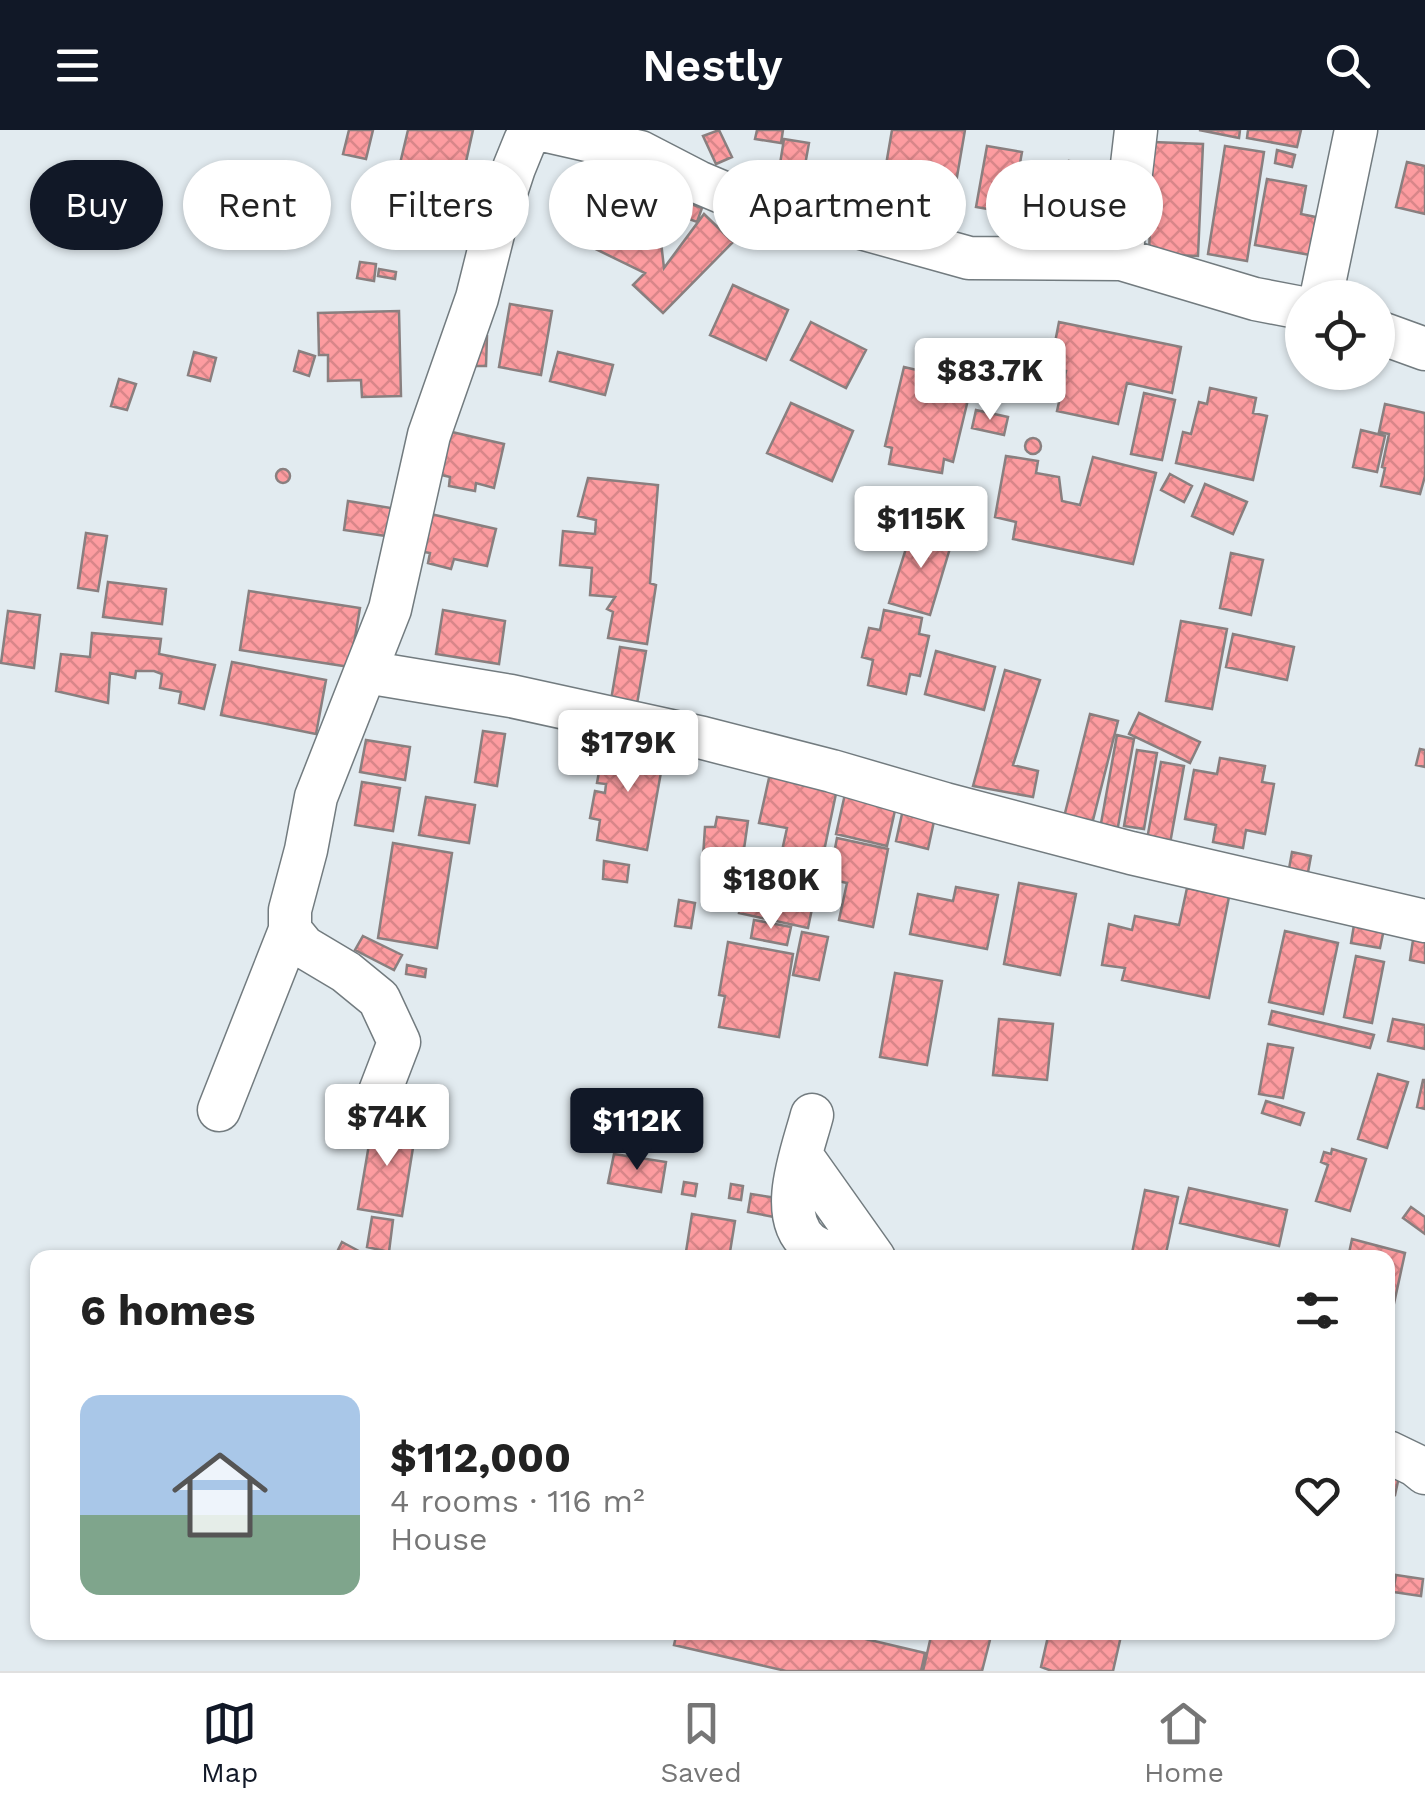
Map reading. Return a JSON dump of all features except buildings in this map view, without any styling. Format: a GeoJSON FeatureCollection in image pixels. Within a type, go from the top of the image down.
{"type":"FeatureCollection","features":[{"type":"Feature","properties":{"kind":"street"},"geometry":{"type":"LineString","coordinates":[[219,1110],[290,930],[290,910],[316,797],[390,609],[429,435],[477,298],[495,226],[525,141],[540,130],[640,152],[743,200],[800,210],[969,258],[1122,259],[1255,300],[1285,305]]}},
{"type":"Feature","properties":{"kind":"street"},"geometry":{"type":"LineString","coordinates":[[1122,259],[1136,130]]}},
{"type":"Feature","properties":{"kind":"street"},"geometry":{"type":"LineString","coordinates":[[1324,280],[1356,130]]}},
{"type":"Feature","properties":{"kind":"street"},"geometry":{"type":"LineString","coordinates":[[1395,338],[1425,349]]}},
{"type":"Feature","properties":{"kind":"street"},"geometry":{"type":"LineString","coordinates":[[366,672],[511,696],[703,738],[1131,854],[1425,921]]}},
{"type":"Feature","properties":{"kind":"street"},"geometry":{"type":"LineString","coordinates":[[290,930],[304,947],[346,972],[380,999],[399,1042],[376,1102]]}},
{"type":"Feature","properties":{"kind":"street"},"geometry":{"type":"LineString","coordinates":[[825,1250],[810,1244],[795,1224],[792,1204],[806,1135],[870,1250]]}},
{"type":"Feature","properties":{"kind":"street"},"geometry":{"type":"LineString","coordinates":[[1395,1456],[1425,1472]]}}]}
